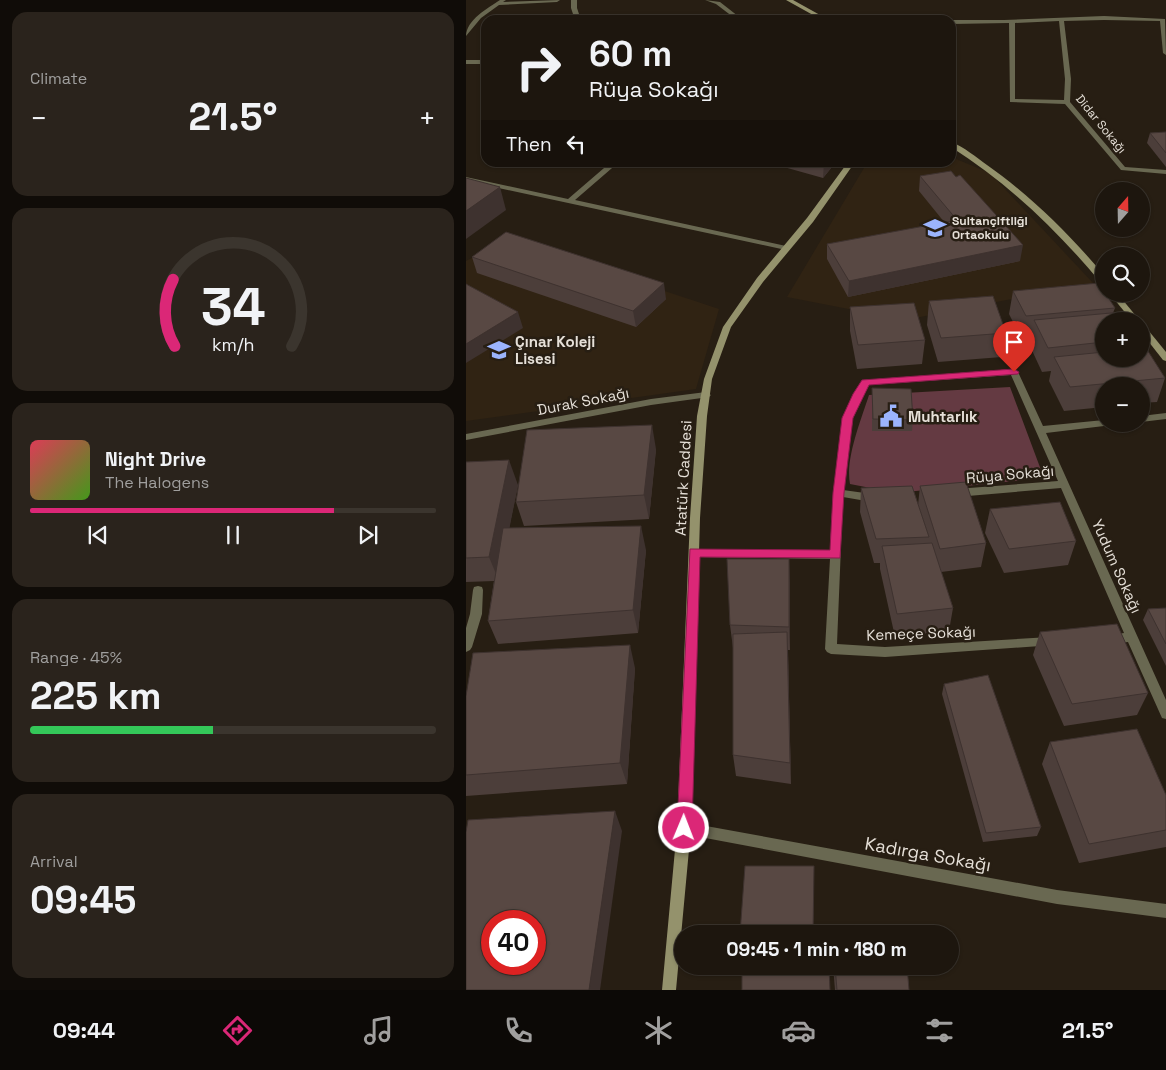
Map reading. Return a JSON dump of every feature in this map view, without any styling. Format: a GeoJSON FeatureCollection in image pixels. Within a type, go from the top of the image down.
{"type":"FeatureCollection","features":[{"type":"Feature","properties":{"kind":"street"},"geometry":{"type":"LineString","coordinates":[[482,15],[501,2],[557,0]]}},
{"type":"Feature","properties":{"kind":"street"},"geometry":{"type":"LineString","coordinates":[[574,0],[576,15]]}},
{"type":"Feature","properties":{"kind":"street"},"geometry":{"type":"LineString","coordinates":[[708,0],[718,3],[734,15]]}},
{"type":"Feature","properties":{"kind":"street"},"geometry":{"type":"LineString","coordinates":[[789,0],[817,15]]}},
{"type":"Feature","properties":{"kind":"street"},"geometry":{"type":"LineString","coordinates":[[466,34],[481,16]]}},
{"type":"Feature","properties":{"kind":"street"},"geometry":{"type":"LineString","coordinates":[[956,22],[1012,22],[1104,18],[1163,20],[1166,53]]}},
{"type":"Feature","properties":{"kind":"street","name":"Didar Sokağı"},"geometry":{"type":"LineString","coordinates":[[1061,20],[1068,79],[1066,102],[1123,169],[1166,172]]}},
{"type":"Feature","properties":{"kind":"street"},"geometry":{"type":"LineString","coordinates":[[1012,22],[1012,101],[1066,102]]}},
{"type":"Feature","properties":{"kind":"street"},"geometry":{"type":"LineString","coordinates":[[466,62],[481,62]]}},
{"type":"Feature","properties":{"kind":"street"},"geometry":{"type":"LineString","coordinates":[[956,147],[987,166],[1033,206],[1095,271]]}},
{"type":"Feature","properties":{"kind":"street"},"geometry":{"type":"LineString","coordinates":[[569,202],[610,167]]}},
{"type":"Feature","properties":{"kind":"street","name":"Atatürk Caddesi"},"geometry":{"type":"LineString","coordinates":[[669,990],[684,828],[694,553],[702,416],[708,379],[727,327],[760,280],[848,167]]}},
{"type":"Feature","properties":{"kind":"street"},"geometry":{"type":"LineString","coordinates":[[466,179],[786,248]]}},
{"type":"Feature","properties":{"kind":"street"},"geometry":{"type":"LineString","coordinates":[[1121,302],[1129,312]]}},
{"type":"Feature","properties":{"kind":"street"},"geometry":{"type":"LineString","coordinates":[[1150,338],[1166,358]]}},
{"type":"Feature","properties":{"kind":"street","name":"Yudum Sokağı"},"geometry":{"type":"LineString","coordinates":[[1014,372],[1166,714]]}},
{"type":"Feature","properties":{"kind":"street","name":"Kemeçe Sokağı"},"geometry":{"type":"LineString","coordinates":[[1014,372],[866,382],[858,394],[848,418],[838,493],[831,648],[885,652],[1064,642]]}},
{"type":"Feature","properties":{"kind":"street","name":"Durak Sokağı"},"geometry":{"type":"LineString","coordinates":[[466,437],[651,402],[706,395]]}},
{"type":"Feature","properties":{"kind":"street"},"geometry":{"type":"LineString","coordinates":[[1150,418],[1166,416]]}},
{"type":"Feature","properties":{"kind":"street"},"geometry":{"type":"LineString","coordinates":[[1040,430],[1095,424]]}},
{"type":"Feature","properties":{"kind":"street","name":"Rüya Sokağı"},"geometry":{"type":"LineString","coordinates":[[941,494],[1064,484]]}},
{"type":"Feature","properties":{"kind":"street"},"geometry":{"type":"LineString","coordinates":[[838,493],[884,499]]}},
{"type":"Feature","properties":{"kind":"street"},"geometry":{"type":"LineString","coordinates":[[694,553],[836,555]]}},
{"type":"Feature","properties":{"kind":"street"},"geometry":{"type":"LineString","coordinates":[[466,647],[476,614],[478,590]]}},
{"type":"Feature","properties":{"kind":"street"},"geometry":{"type":"LineString","coordinates":[[1103,639],[1133,638]]}},
{"type":"Feature","properties":{"kind":"street","name":"Kadırga Sokağı"},"geometry":{"type":"LineString","coordinates":[[684,828],[1057,897],[1166,911]]}},
{"type":"Feature","properties":{"kind":"shaded area","name":"Sultançiftliği Ortaokulu"},"geometry":{"type":"Polygon","coordinates":[[[956,159],[990,173],[1093,283],[905,320],[787,297],[865,167],[956,167],[956,159]]]}},
{"type":"Feature","properties":{"kind":"shaded area"},"geometry":{"type":"Polygon","coordinates":[[[508,239],[719,309],[696,389],[466,421],[466,261],[508,239]]]}},
{"type":"Feature","properties":{"kind":"shaded area"},"geometry":{"type":"Polygon","coordinates":[[[1010,387],[1044,478],[896,493],[850,484],[849,474],[852,451],[869,395],[1010,387]]]}},
{"type":"Feature","properties":{"kind":"building"},"geometry":{"type":"Polygon","coordinates":[[[1166,132],[1166,153],[1150,133],[1166,132]]]}},
{"type":"Feature","properties":{"kind":"building"},"geometry":{"type":"Polygon","coordinates":[[[951,171],[956,177],[960,175],[1023,245],[849,281],[827,244],[957,220],[920,176],[951,171]]]}},
{"type":"Feature","properties":{"kind":"building"},"geometry":{"type":"Polygon","coordinates":[[[466,178],[500,187],[466,211],[466,178]]]}},
{"type":"Feature","properties":{"kind":"building"},"geometry":{"type":"Polygon","coordinates":[[[506,232],[664,283],[633,311],[472,257],[506,232]]]}},
{"type":"Feature","properties":{"kind":"building"},"geometry":{"type":"Polygon","coordinates":[[[1095,283],[1095,302],[1111,302],[1115,308],[1026,316],[1013,291],[1095,283]]]}},
{"type":"Feature","properties":{"kind":"building"},"geometry":{"type":"Polygon","coordinates":[[[466,284],[518,312],[466,344],[466,284]]]}},
{"type":"Feature","properties":{"kind":"building"},"geometry":{"type":"Polygon","coordinates":[[[993,296],[1006,333],[941,338],[929,301],[993,296]]]}},
{"type":"Feature","properties":{"kind":"building"},"geometry":{"type":"Polygon","coordinates":[[[914,303],[925,340],[858,345],[850,307],[914,303]]]}},
{"type":"Feature","properties":{"kind":"building"},"geometry":{"type":"Polygon","coordinates":[[[1095,314],[1095,343],[1048,348],[1034,320],[1095,314]]]}},
{"type":"Feature","properties":{"kind":"building"},"geometry":{"type":"Polygon","coordinates":[[[1095,353],[1095,367],[1150,367],[1150,354],[1165,378],[1150,379],[1150,377],[1095,377],[1095,385],[1070,387],[1054,357],[1095,353]]]}},
{"type":"Feature","properties":{"kind":"building","name":"Muhtarlık"},"geometry":{"type":"Polygon","coordinates":[[[872,388],[911,389],[913,420],[873,419],[872,388]]]}},
{"type":"Feature","properties":{"kind":"building"},"geometry":{"type":"Polygon","coordinates":[[[652,425],[644,495],[516,502],[527,430],[652,425]]]}},
{"type":"Feature","properties":{"kind":"building"},"geometry":{"type":"Polygon","coordinates":[[[509,460],[489,557],[466,558],[466,462],[509,460]]]}},
{"type":"Feature","properties":{"kind":"building"},"geometry":{"type":"Polygon","coordinates":[[[966,482],[986,543],[940,549],[920,486],[966,482]]]}},
{"type":"Feature","properties":{"kind":"building"},"geometry":{"type":"Polygon","coordinates":[[[912,486],[929,537],[876,539],[861,488],[912,486]]]}},
{"type":"Feature","properties":{"kind":"building"},"geometry":{"type":"Polygon","coordinates":[[[1060,502],[1076,541],[1009,549],[990,509],[1060,502]]]}},
{"type":"Feature","properties":{"kind":"building"},"geometry":{"type":"Polygon","coordinates":[[[641,526],[633,610],[488,621],[503,528],[641,526]]]}},
{"type":"Feature","properties":{"kind":"building"},"geometry":{"type":"Polygon","coordinates":[[[932,543],[953,608],[897,614],[882,546],[932,543]]]}},
{"type":"Feature","properties":{"kind":"building"},"geometry":{"type":"Polygon","coordinates":[[[727,559],[789,559],[789,627],[730,625],[727,559]]]}},
{"type":"Feature","properties":{"kind":"building"},"geometry":{"type":"Polygon","coordinates":[[[1166,608],[1166,644],[1148,609],[1166,608]]]}},
{"type":"Feature","properties":{"kind":"building"},"geometry":{"type":"Polygon","coordinates":[[[1117,624],[1148,693],[1072,704],[1040,632],[1117,624]]]}},
{"type":"Feature","properties":{"kind":"building"},"geometry":{"type":"Polygon","coordinates":[[[787,632],[790,763],[733,755],[733,634],[787,632]]]}},
{"type":"Feature","properties":{"kind":"building"},"geometry":{"type":"Polygon","coordinates":[[[630,645],[620,763],[466,775],[466,696],[473,653],[630,645]]]}},
{"type":"Feature","properties":{"kind":"building"},"geometry":{"type":"Polygon","coordinates":[[[988,675],[1041,827],[986,833],[944,684],[988,675]]]}},
{"type":"Feature","properties":{"kind":"building"},"geometry":{"type":"Polygon","coordinates":[[[1137,729],[1166,795],[1166,830],[1089,844],[1050,742],[1137,729]]]}},
{"type":"Feature","properties":{"kind":"building"},"geometry":{"type":"Polygon","coordinates":[[[615,811],[589,990],[466,990],[466,832],[468,820],[615,811]]]}},
{"type":"Feature","properties":{"kind":"building"},"geometry":{"type":"Polygon","coordinates":[[[745,866],[814,866],[813,925],[741,925],[745,866]]]}},
{"type":"Feature","properties":{"kind":"building"},"geometry":{"type":"Polygon","coordinates":[[[742,975],[829,975],[830,990],[742,990],[742,975]]]}},
{"type":"Feature","properties":{"kind":"building"},"geometry":{"type":"Polygon","coordinates":[[[836,975],[908,975],[909,990],[837,990],[836,975]]]}},
{"type":"Feature","properties":{"kind":"place","name":"Sultançiftliği Ortaokulu"},"geometry":{"type":"Point","coordinates":[935,228]}},
{"type":"Feature","properties":{"kind":"place","name":"Çınar Koleji Lisesi"},"geometry":{"type":"Point","coordinates":[499,350]}},
{"type":"Feature","properties":{"kind":"place","name":"Muhtarlık"},"geometry":{"type":"Point","coordinates":[891,416]}},
{"type":"Feature","properties":{"kind":"route"},"geometry":{"type":"LineString","coordinates":[[684,828],[694,553],[836,555],[838,493],[848,418],[858,394],[866,382],[1014,372]]}}]}
